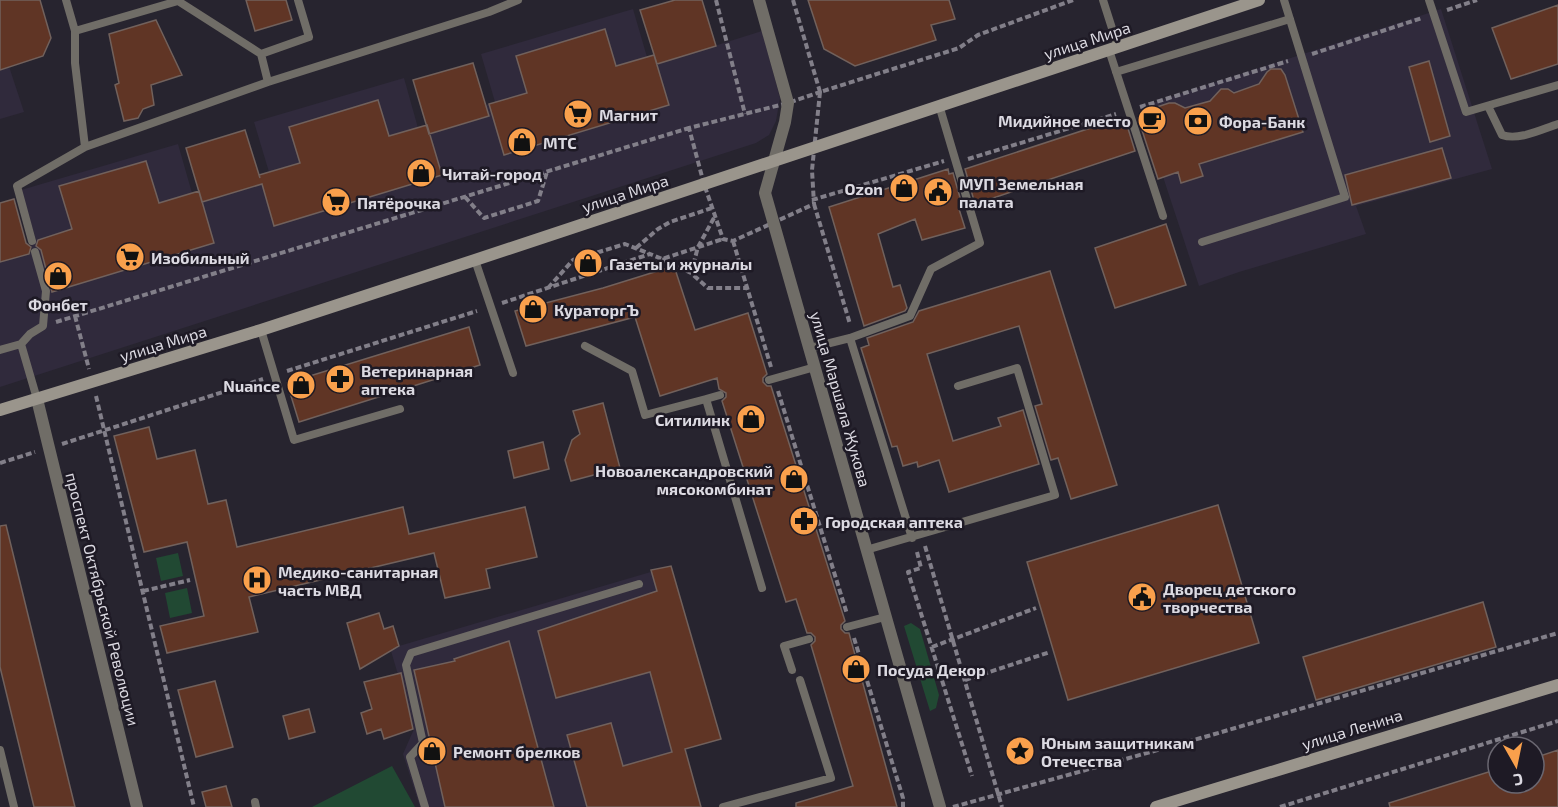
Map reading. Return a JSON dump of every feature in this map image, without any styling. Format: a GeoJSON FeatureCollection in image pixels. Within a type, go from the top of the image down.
{"type":"FeatureCollection","features":[{"type":"Feature","properties":{"kind":"main road","name":"улица Мира"},"geometry":{"type":"LineString","coordinates":[[0,410],[261,330],[1259,0]]}},
{"type":"Feature","properties":{"kind":"main road","name":"улица Ленина"},"geometry":{"type":"LineString","coordinates":[[1156,807],[1558,685]]}},
{"type":"Feature","properties":{"kind":"street","name":"улица Маршала Жукова"},"geometry":{"type":"LineString","coordinates":[[759,0],[788,103],[765,193],[940,807]]}},
{"type":"Feature","properties":{"kind":"street","name":"проспект Октябрьской Революции"},"geometry":{"type":"LineString","coordinates":[[37,399],[136,807]]}},
{"type":"Feature","properties":{"kind":"lane"},"geometry":{"type":"LineString","coordinates":[[66,0],[75,31],[75,63],[85,147]]}},
{"type":"Feature","properties":{"kind":"lane"},"geometry":{"type":"LineString","coordinates":[[261,54],[309,37],[298,0]]}},
{"type":"Feature","properties":{"kind":"lane"},"geometry":{"type":"LineString","coordinates":[[32,241],[17,186],[85,147],[268,82],[489,12],[518,0]]}},
{"type":"Feature","properties":{"kind":"lane"},"geometry":{"type":"LineString","coordinates":[[1103,0],[1114,48],[1116,72],[1162,216]]}},
{"type":"Feature","properties":{"kind":"lane"},"geometry":{"type":"LineString","coordinates":[[1202,242],[1345,197],[1284,0]]}},
{"type":"Feature","properties":{"kind":"lane"},"geometry":{"type":"LineString","coordinates":[[1429,0],[1466,112],[1558,85]]}},
{"type":"Feature","properties":{"kind":"lane"},"geometry":{"type":"LineString","coordinates":[[75,31],[178,1],[261,54],[268,82]]}},
{"type":"Feature","properties":{"kind":"lane"},"geometry":{"type":"LineString","coordinates":[[1116,72],[1290,19]]}},
{"type":"Feature","properties":{"kind":"lane"},"geometry":{"type":"LineString","coordinates":[[810,348],[850,338],[910,315],[931,269],[980,243],[939,105]]}},
{"type":"Feature","properties":{"kind":"lane"},"geometry":{"type":"LineString","coordinates":[[1488,106],[1502,135],[1515,137],[1558,124]]}},
{"type":"Feature","properties":{"kind":"lane"},"geometry":{"type":"LineString","coordinates":[[0,350],[21,344],[30,334],[43,326],[46,291],[35,252]]}},
{"type":"Feature","properties":{"kind":"lane"},"geometry":{"type":"LineString","coordinates":[[475,260],[513,373]]}},
{"type":"Feature","properties":{"kind":"lane"},"geometry":{"type":"LineString","coordinates":[[261,330],[294,440],[400,409]]}},
{"type":"Feature","properties":{"kind":"lane"},"geometry":{"type":"LineString","coordinates":[[850,338],[912,538]]}},
{"type":"Feature","properties":{"kind":"lane"},"geometry":{"type":"LineString","coordinates":[[21,344],[37,399]]}},
{"type":"Feature","properties":{"kind":"lane"},"geometry":{"type":"LineString","coordinates":[[585,346],[632,371],[645,415],[720,394]]}},
{"type":"Feature","properties":{"kind":"lane"},"geometry":{"type":"LineString","coordinates":[[772,379],[815,367]]}},
{"type":"Feature","properties":{"kind":"lane"},"geometry":{"type":"LineString","coordinates":[[866,550],[1055,495],[1017,368],[958,386]]}},
{"type":"Feature","properties":{"kind":"lane"},"geometry":{"type":"LineString","coordinates":[[706,399],[762,588]]}},
{"type":"Feature","properties":{"kind":"lane"},"geometry":{"type":"LineString","coordinates":[[424,807],[410,757],[423,742],[406,665],[411,653],[639,584]]}},
{"type":"Feature","properties":{"kind":"lane"},"geometry":{"type":"LineString","coordinates":[[849,627],[885,617]]}},
{"type":"Feature","properties":{"kind":"lane"},"geometry":{"type":"LineString","coordinates":[[792,670],[784,646],[809,639]]}},
{"type":"Feature","properties":{"kind":"lane"},"geometry":{"type":"LineString","coordinates":[[723,807],[831,778],[800,680]]}},
{"type":"Feature","properties":{"kind":"lane"},"geometry":{"type":"LineString","coordinates":[[0,750],[14,807]]}},
{"type":"Feature","properties":{"kind":"path"},"geometry":{"type":"LineString","coordinates":[[716,0],[745,114]]}},
{"type":"Feature","properties":{"kind":"path"},"geometry":{"type":"LineString","coordinates":[[793,0],[820,92],[959,48],[978,35],[1060,2],[1072,0]]}},
{"type":"Feature","properties":{"kind":"path"},"geometry":{"type":"LineString","coordinates":[[1461,5],[1477,0]]}},
{"type":"Feature","properties":{"kind":"path"},"geometry":{"type":"LineString","coordinates":[[812,200],[1129,110],[1434,14]]}},
{"type":"Feature","properties":{"kind":"path"},"geometry":{"type":"LineString","coordinates":[[43,326],[689,128]]}},
{"type":"Feature","properties":{"kind":"path"},"geometry":{"type":"LineString","coordinates":[[465,196],[484,218],[538,201],[547,171]]}},
{"type":"Feature","properties":{"kind":"path"},"geometry":{"type":"LineString","coordinates":[[636,248],[670,222],[712,208]]}},
{"type":"Feature","properties":{"kind":"path"},"geometry":{"type":"LineString","coordinates":[[691,273],[698,247],[715,216]]}},
{"type":"Feature","properties":{"kind":"path"},"geometry":{"type":"LineString","coordinates":[[662,259],[723,239]]}},
{"type":"Feature","properties":{"kind":"path"},"geometry":{"type":"LineString","coordinates":[[733,241],[772,379],[903,798],[903,807]]}},
{"type":"Feature","properties":{"kind":"path"},"geometry":{"type":"LineString","coordinates":[[547,288],[573,260],[625,244],[691,273],[708,288],[747,288]]}},
{"type":"Feature","properties":{"kind":"path"},"geometry":{"type":"LineString","coordinates":[[0,463],[650,254]]}},
{"type":"Feature","properties":{"kind":"path"},"geometry":{"type":"LineString","coordinates":[[75,316],[105,430],[194,807]]}},
{"type":"Feature","properties":{"kind":"path"},"geometry":{"type":"LineString","coordinates":[[922,535],[1002,807]]}},
{"type":"Feature","properties":{"kind":"path"},"geometry":{"type":"LineString","coordinates":[[926,549],[916,552],[921,568],[908,572],[972,776]]}},
{"type":"Feature","properties":{"kind":"path"},"geometry":{"type":"LineString","coordinates":[[143,591],[190,580]]}},
{"type":"Feature","properties":{"kind":"path"},"geometry":{"type":"LineString","coordinates":[[932,647],[1036,608]]}},
{"type":"Feature","properties":{"kind":"path"},"geometry":{"type":"LineString","coordinates":[[953,807],[1208,736],[1558,633]]}},
{"type":"Feature","properties":{"kind":"path"},"geometry":{"type":"LineString","coordinates":[[965,680],[1050,652]]}},
{"type":"Feature","properties":{"kind":"path"},"geometry":{"type":"LineString","coordinates":[[1280,807],[1558,721]]}},
{"type":"Feature","properties":{"kind":"shaded area"},"geometry":{"type":"Polygon","coordinates":[[[633,9],[647,57],[654,55],[657,64],[762,31],[780,98],[776,121],[769,135],[756,143],[0,387],[0,262],[33,252],[30,242],[36,240],[21,190],[178,144],[192,193],[199,191],[202,201],[269,172],[254,122],[404,78],[418,128],[430,134],[489,116],[486,105],[495,102],[481,54],[633,9]]]}},
{"type":"Feature","properties":{"kind":"shaded area"},"geometry":{"type":"Polygon","coordinates":[[[1441,9],[1492,169],[1356,206],[1366,234],[1199,286],[1140,107],[1441,9]]]}},
{"type":"Feature","properties":{"kind":"shaded area"},"geometry":{"type":"Polygon","coordinates":[[[0,39],[24,112],[0,119],[0,39]]]}},
{"type":"Feature","properties":{"kind":"shaded area"},"geometry":{"type":"Polygon","coordinates":[[[671,566],[721,739],[685,749],[701,807],[420,807],[403,754],[414,729],[391,651],[399,646],[671,566]]]}},
{"type":"Feature","properties":{"kind":"green space"},"geometry":{"type":"Polygon","coordinates":[[[178,553],[183,576],[161,581],[156,558],[178,553]]]}},
{"type":"Feature","properties":{"kind":"green space"},"geometry":{"type":"Polygon","coordinates":[[[187,588],[192,613],[170,618],[165,593],[187,588]]]}},
{"type":"Feature","properties":{"kind":"green space"},"geometry":{"type":"Polygon","coordinates":[[[911,623],[920,629],[939,695],[936,708],[930,711],[904,626],[911,623]]]}},
{"type":"Feature","properties":{"kind":"green space"},"geometry":{"type":"Polygon","coordinates":[[[392,766],[415,807],[312,807],[392,766]]]}},
{"type":"Feature","properties":{"kind":"building"},"geometry":{"type":"Polygon","coordinates":[[[0,0],[40,0],[51,38],[43,56],[0,70],[0,0]]]}},
{"type":"Feature","properties":{"kind":"building"},"geometry":{"type":"Polygon","coordinates":[[[246,0],[286,0],[292,20],[255,31],[246,0]]]}},
{"type":"Feature","properties":{"kind":"building"},"geometry":{"type":"Polygon","coordinates":[[[675,0],[702,0],[716,46],[657,64],[640,10],[675,0]]]}},
{"type":"Feature","properties":{"kind":"building"},"geometry":{"type":"Polygon","coordinates":[[[808,0],[949,0],[955,19],[931,25],[936,40],[855,66],[824,49],[808,0]]]}},
{"type":"Feature","properties":{"kind":"building"},"geometry":{"type":"Polygon","coordinates":[[[1558,5],[1558,64],[1511,79],[1492,28],[1558,5]]]}},
{"type":"Feature","properties":{"kind":"building"},"geometry":{"type":"Polygon","coordinates":[[[156,20],[182,75],[151,85],[154,105],[143,109],[138,118],[124,121],[115,85],[119,83],[109,34],[156,20]]]}},
{"type":"Feature","properties":{"kind":"building"},"geometry":{"type":"Polygon","coordinates":[[[605,29],[616,66],[654,55],[669,105],[504,155],[489,104],[527,93],[516,56],[605,29]]]}},
{"type":"Feature","properties":{"kind":"building"},"geometry":{"type":"Polygon","coordinates":[[[1429,61],[1450,136],[1430,142],[1409,67],[1429,61]]]}},
{"type":"Feature","properties":{"kind":"building"},"geometry":{"type":"Polygon","coordinates":[[[473,63],[489,116],[429,134],[413,80],[473,63]]]}},
{"type":"Feature","properties":{"kind":"building"},"geometry":{"type":"Polygon","coordinates":[[[1271,69],[1281,69],[1285,75],[1303,132],[1199,164],[1203,176],[1181,183],[1178,172],[1158,179],[1138,118],[1159,112],[1157,107],[1169,103],[1185,108],[1210,101],[1221,89],[1228,89],[1234,93],[1259,84],[1271,69]]]}},
{"type":"Feature","properties":{"kind":"building"},"geometry":{"type":"Polygon","coordinates":[[[378,100],[389,136],[427,125],[442,175],[274,226],[262,184],[202,202],[186,148],[245,130],[259,175],[300,163],[289,127],[378,100]]]}},
{"type":"Feature","properties":{"kind":"building"},"geometry":{"type":"Polygon","coordinates":[[[1112,121],[1114,125],[1126,122],[1135,151],[975,204],[965,169],[1112,121]]]}},
{"type":"Feature","properties":{"kind":"building"},"geometry":{"type":"Polygon","coordinates":[[[1442,148],[1451,178],[1352,205],[1345,175],[1442,148]]]}},
{"type":"Feature","properties":{"kind":"building"},"geometry":{"type":"Polygon","coordinates":[[[146,161],[159,203],[199,191],[214,243],[52,292],[41,250],[36,246],[38,240],[72,229],[59,186],[146,161]]]}},
{"type":"Feature","properties":{"kind":"building"},"geometry":{"type":"Polygon","coordinates":[[[948,169],[949,174],[953,173],[963,208],[959,209],[965,228],[922,240],[915,219],[878,234],[893,287],[900,285],[907,308],[905,311],[864,326],[829,207],[948,169]]]}},
{"type":"Feature","properties":{"kind":"building"},"geometry":{"type":"Polygon","coordinates":[[[14,199],[26,243],[31,247],[29,254],[0,262],[0,203],[14,199]]]}},
{"type":"Feature","properties":{"kind":"building"},"geometry":{"type":"Polygon","coordinates":[[[1166,224],[1186,285],[1115,308],[1095,248],[1166,224]]]}},
{"type":"Feature","properties":{"kind":"building"},"geometry":{"type":"Polygon","coordinates":[[[674,266],[695,330],[748,313],[767,374],[763,382],[771,386],[845,621],[841,629],[849,633],[897,807],[796,807],[796,803],[853,786],[811,645],[815,637],[807,633],[796,599],[786,602],[722,401],[726,393],[719,389],[717,378],[660,396],[635,317],[526,346],[515,311],[603,288],[674,266]]]}},
{"type":"Feature","properties":{"kind":"building"},"geometry":{"type":"Polygon","coordinates":[[[1050,271],[1117,485],[1071,499],[1058,458],[1051,460],[1035,406],[1042,404],[1019,326],[927,354],[953,441],[1001,426],[998,418],[1023,410],[1039,464],[949,492],[939,460],[918,467],[917,462],[903,466],[897,446],[892,447],[861,348],[869,345],[867,338],[913,322],[919,311],[1050,271]]]}},
{"type":"Feature","properties":{"kind":"building"},"geometry":{"type":"Polygon","coordinates":[[[469,327],[480,365],[299,422],[287,383],[469,327]]]}},
{"type":"Feature","properties":{"kind":"building"},"geometry":{"type":"Polygon","coordinates":[[[603,403],[620,468],[571,481],[565,460],[572,440],[580,434],[573,411],[603,403]]]}},
{"type":"Feature","properties":{"kind":"building"},"geometry":{"type":"Polygon","coordinates":[[[149,427],[157,459],[195,450],[208,504],[226,500],[237,547],[403,507],[409,534],[525,507],[537,557],[486,569],[490,588],[445,598],[434,553],[249,597],[258,632],[167,653],[160,626],[204,616],[187,542],[144,552],[114,436],[149,427]]]}},
{"type":"Feature","properties":{"kind":"building"},"geometry":{"type":"Polygon","coordinates":[[[543,442],[549,469],[514,478],[508,451],[543,442]]]}},
{"type":"Feature","properties":{"kind":"building","name":"Дворец детского творчества"},"geometry":{"type":"Polygon","coordinates":[[[1218,505],[1259,643],[1068,700],[1027,562],[1218,505]]]}},
{"type":"Feature","properties":{"kind":"building"},"geometry":{"type":"Polygon","coordinates":[[[6,525],[75,807],[34,807],[0,667],[0,526],[6,525]]]}},
{"type":"Feature","properties":{"kind":"building"},"geometry":{"type":"Polygon","coordinates":[[[671,566],[721,739],[685,749],[701,807],[587,807],[567,735],[611,723],[623,766],[672,752],[650,672],[556,698],[538,631],[657,591],[651,570],[671,566]]]}},
{"type":"Feature","properties":{"kind":"building"},"geometry":{"type":"Polygon","coordinates":[[[1483,602],[1496,647],[1316,700],[1303,657],[1483,602]]]}},
{"type":"Feature","properties":{"kind":"building"},"geometry":{"type":"Polygon","coordinates":[[[379,613],[384,629],[393,626],[399,646],[360,669],[347,623],[379,613]]]}},
{"type":"Feature","properties":{"kind":"building"},"geometry":{"type":"Polygon","coordinates":[[[509,641],[554,807],[445,807],[414,670],[455,661],[454,659],[509,641]]]}},
{"type":"Feature","properties":{"kind":"building"},"geometry":{"type":"Polygon","coordinates":[[[401,673],[413,729],[384,739],[381,729],[367,734],[361,713],[372,709],[364,682],[401,673]]]}},
{"type":"Feature","properties":{"kind":"building"},"geometry":{"type":"Polygon","coordinates":[[[215,681],[233,747],[196,757],[178,690],[215,681]]]}},
{"type":"Feature","properties":{"kind":"building"},"geometry":{"type":"Polygon","coordinates":[[[309,709],[315,732],[289,739],[283,716],[309,709]]]}},
{"type":"Feature","properties":{"kind":"building"},"geometry":{"type":"Polygon","coordinates":[[[1558,750],[1558,807],[1390,807],[1389,803],[1486,773],[1486,795],[1546,795],[1546,754],[1558,750]]]}},
{"type":"Feature","properties":{"kind":"building"},"geometry":{"type":"Polygon","coordinates":[[[226,786],[232,807],[206,807],[202,792],[226,786]]]}},
{"type":"Feature","properties":{"kind":"place","name":"Магнит"},"geometry":{"type":"Point","coordinates":[578,114]}},
{"type":"Feature","properties":{"kind":"place","name":"Мидийное место"},"geometry":{"type":"Point","coordinates":[1152,120]}},
{"type":"Feature","properties":{"kind":"place","name":"Фора-Банк"},"geometry":{"type":"Point","coordinates":[1198,121]}},
{"type":"Feature","properties":{"kind":"place","name":"МТС"},"geometry":{"type":"Point","coordinates":[522,142]}},
{"type":"Feature","properties":{"kind":"place","name":"Читай-город"},"geometry":{"type":"Point","coordinates":[421,173]}},
{"type":"Feature","properties":{"kind":"place","name":"Ozon"},"geometry":{"type":"Point","coordinates":[904,188]}},
{"type":"Feature","properties":{"kind":"place","name":"МУП Земельная палата"},"geometry":{"type":"Point","coordinates":[938,192]}},
{"type":"Feature","properties":{"kind":"place","name":"Пятёрочка"},"geometry":{"type":"Point","coordinates":[336,202]}},
{"type":"Feature","properties":{"kind":"place","name":"Изобильный"},"geometry":{"type":"Point","coordinates":[130,257]}},
{"type":"Feature","properties":{"kind":"place","name":"Газеты и журналы"},"geometry":{"type":"Point","coordinates":[588,263]}},
{"type":"Feature","properties":{"kind":"place","name":"Фонбет"},"geometry":{"type":"Point","coordinates":[58,276]}},
{"type":"Feature","properties":{"kind":"place","name":"КураторгЪ"},"geometry":{"type":"Point","coordinates":[533,309]}},
{"type":"Feature","properties":{"kind":"place","name":"Ветеринарная аптека"},"geometry":{"type":"Point","coordinates":[340,379]}},
{"type":"Feature","properties":{"kind":"place","name":"Nuance"},"geometry":{"type":"Point","coordinates":[301,385]}},
{"type":"Feature","properties":{"kind":"place","name":"Ситилинк"},"geometry":{"type":"Point","coordinates":[751,419]}},
{"type":"Feature","properties":{"kind":"place","name":"Новоалександровский мясокомбинат"},"geometry":{"type":"Point","coordinates":[794,479]}},
{"type":"Feature","properties":{"kind":"place","name":"Городская аптека"},"geometry":{"type":"Point","coordinates":[804,521]}},
{"type":"Feature","properties":{"kind":"place","name":"Медико-санитарная часть МВД"},"geometry":{"type":"Point","coordinates":[257,580]}},
{"type":"Feature","properties":{"kind":"place","name":"Дворец детского творчества"},"geometry":{"type":"Point","coordinates":[1142,597]}},
{"type":"Feature","properties":{"kind":"place","name":"Посуда Декор"},"geometry":{"type":"Point","coordinates":[856,669]}},
{"type":"Feature","properties":{"kind":"place","name":"Ремонт брелков"},"geometry":{"type":"Point","coordinates":[432,751]}},
{"type":"Feature","properties":{"kind":"place","name":"Юным защитникам Отечества"},"geometry":{"type":"Point","coordinates":[1020,751]}}]}
